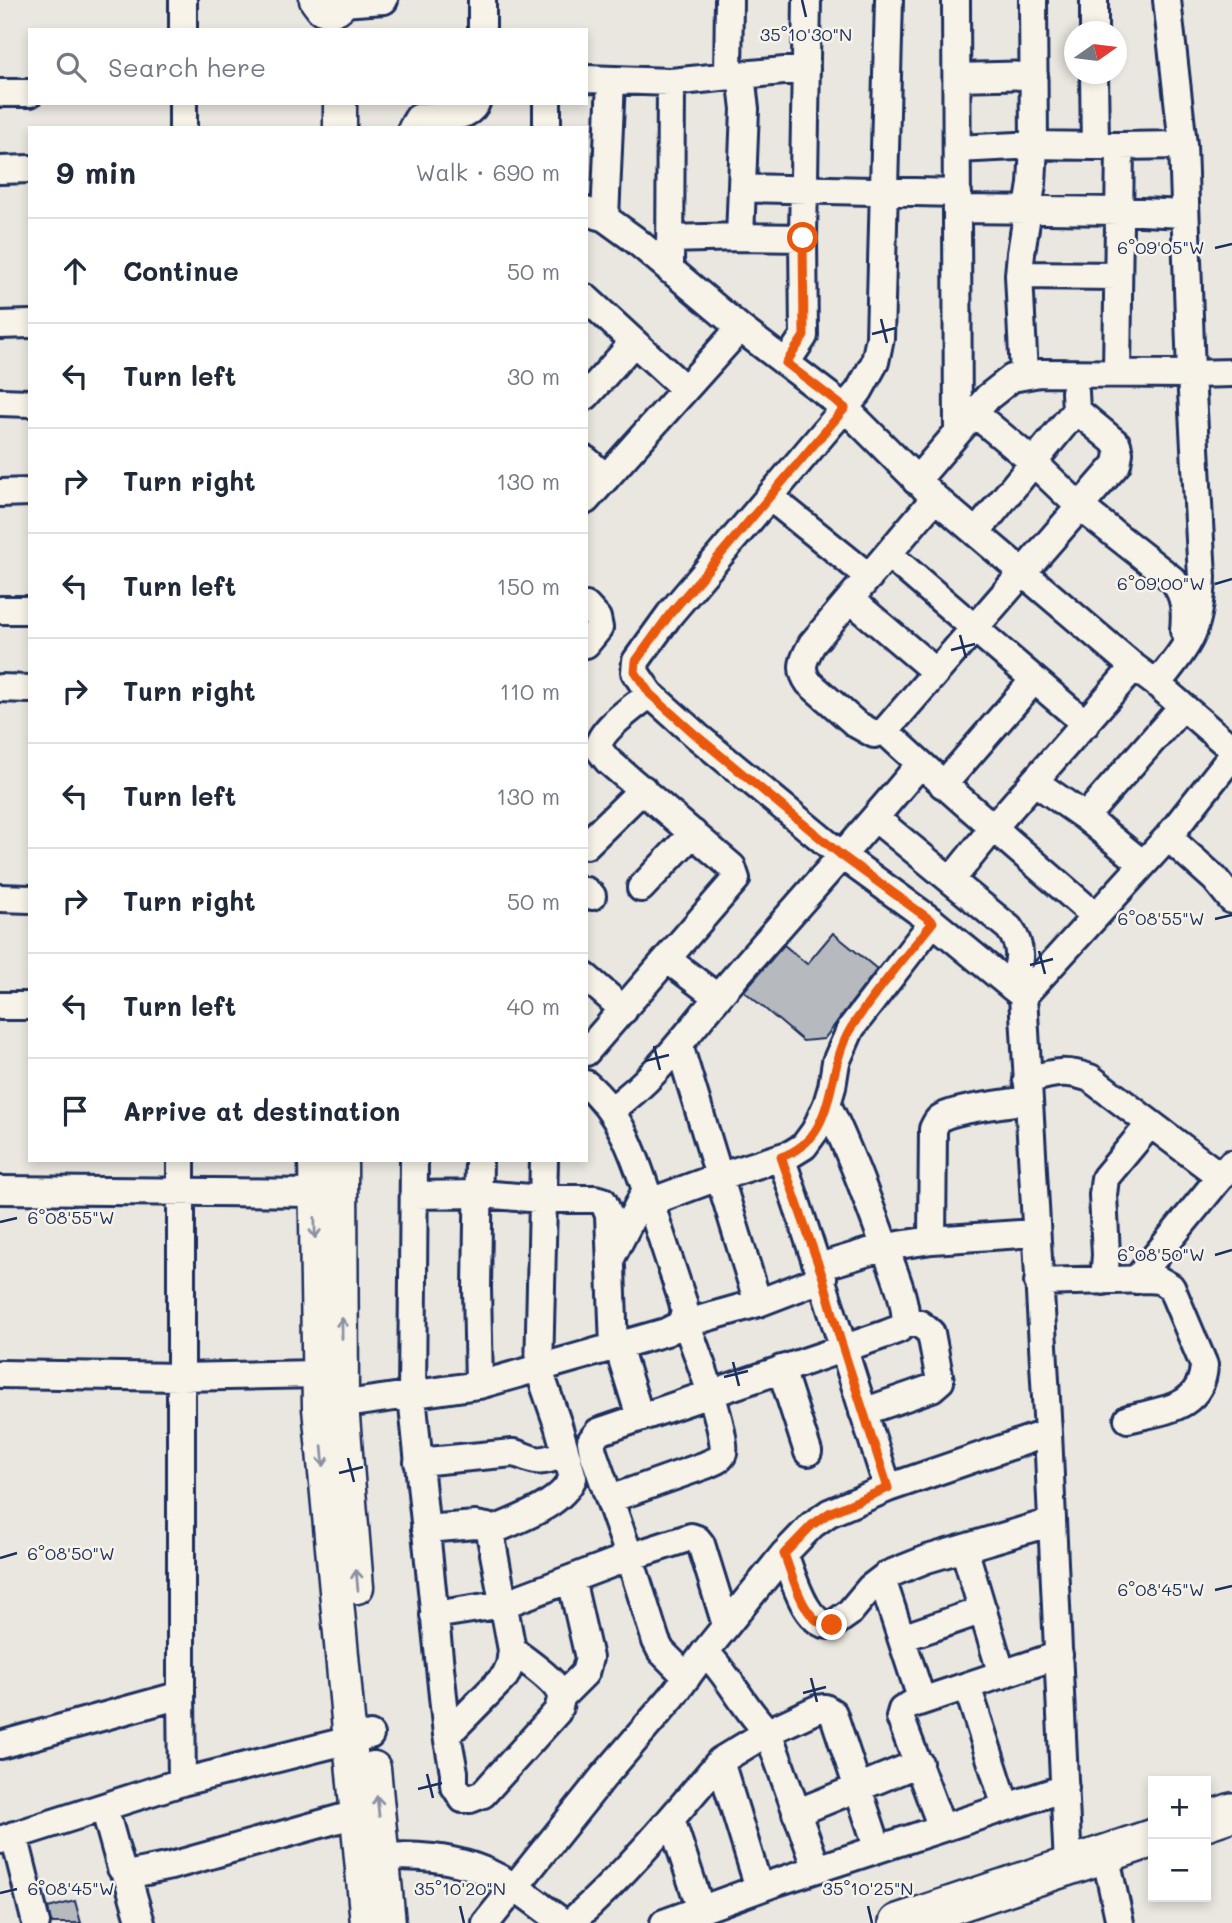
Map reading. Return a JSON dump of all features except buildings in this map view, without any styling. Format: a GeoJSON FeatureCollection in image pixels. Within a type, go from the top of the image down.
{"type":"FeatureCollection","features":[{"type":"Feature","properties":{"kind":"highway"},"geometry":{"type":"LineString","coordinates":[[1211,1819],[1232,1812]]}},
{"type":"Feature","properties":{"kind":"highway"},"geometry":{"type":"LineString","coordinates":[[1209,1839],[1232,1832]]}},
{"type":"Feature","properties":{"kind":"highway"},"geometry":{"type":"LineString","coordinates":[[898,1923],[1150,1839]]}},
{"type":"Feature","properties":{"kind":"highway"},"geometry":{"type":"LineString","coordinates":[[955,1923],[1148,1859]]}},
{"type":"Feature","properties":{"kind":"main road"},"geometry":{"type":"LineString","coordinates":[[319,105],[320,126]]}},
{"type":"Feature","properties":{"kind":"main road"},"geometry":{"type":"LineString","coordinates":[[340,105],[340,126]]}},
{"type":"Feature","properties":{"kind":"main road"},"geometry":{"type":"LineString","coordinates":[[315,1162],[314,1193],[331,1406],[372,1858],[367,1923]]}},
{"type":"Feature","properties":{"kind":"main road"},"geometry":{"type":"LineString","coordinates":[[329,1372],[341,1162]]}},
{"type":"Feature","properties":{"kind":"main road"},"geometry":{"type":"LineString","coordinates":[[360,1737],[356,1814],[372,1858],[388,1923]]}},
{"type":"Feature","properties":{"kind":"street"},"geometry":{"type":"LineString","coordinates":[[183,0],[183,28]]}},
{"type":"Feature","properties":{"kind":"street"},"geometry":{"type":"LineString","coordinates":[[331,11],[384,0]]}},
{"type":"Feature","properties":{"kind":"street"},"geometry":{"type":"LineString","coordinates":[[482,0],[482,28]]}},
{"type":"Feature","properties":{"kind":"street"},"geometry":{"type":"LineString","coordinates":[[729,0],[734,76],[745,109],[740,237]]}},
{"type":"Feature","properties":{"kind":"street"},"geometry":{"type":"LineString","coordinates":[[786,363],[804,336],[807,0]]}},
{"type":"Feature","properties":{"kind":"street"},"geometry":{"type":"LineString","coordinates":[[889,0],[880,338],[875,362],[868,377],[845,408],[670,614],[636,661],[635,672],[650,694],[841,855],[933,922],[1017,992]]}},
{"type":"Feature","properties":{"kind":"street"},"geometry":{"type":"LineString","coordinates":[[956,0],[958,201],[966,422]]}},
{"type":"Feature","properties":{"kind":"street"},"geometry":{"type":"LineString","coordinates":[[1024,374],[1019,275],[1034,145],[1033,0]]}},
{"type":"Feature","properties":{"kind":"street"},"geometry":{"type":"LineString","coordinates":[[1094,0],[1094,21]]}},
{"type":"Feature","properties":{"kind":"street"},"geometry":{"type":"LineString","coordinates":[[1157,684],[1192,639],[1201,603],[1183,145],[1167,0]]}},
{"type":"Feature","properties":{"kind":"street"},"geometry":{"type":"LineString","coordinates":[[806,69],[671,82],[599,80],[596,214],[845,408],[926,490],[1232,749]]}},
{"type":"Feature","properties":{"kind":"street"},"geometry":{"type":"LineString","coordinates":[[957,77],[1034,75]]}},
{"type":"Feature","properties":{"kind":"street"},"geometry":{"type":"LineString","coordinates":[[670,270],[671,82]]}},
{"type":"Feature","properties":{"kind":"street"},"geometry":{"type":"LineString","coordinates":[[1096,84],[1120,211],[1117,373]]}},
{"type":"Feature","properties":{"kind":"street"},"geometry":{"type":"LineString","coordinates":[[0,93],[28,93]]}},
{"type":"Feature","properties":{"kind":"street"},"geometry":{"type":"LineString","coordinates":[[183,105],[183,126]]}},
{"type":"Feature","properties":{"kind":"street"},"geometry":{"type":"LineString","coordinates":[[413,126],[418,118],[461,115],[469,112],[474,105]]}},
{"type":"Feature","properties":{"kind":"street"},"geometry":{"type":"LineString","coordinates":[[476,105],[478,126]]}},
{"type":"Feature","properties":{"kind":"street"},"geometry":{"type":"LineString","coordinates":[[547,105],[547,126]]}},
{"type":"Feature","properties":{"kind":"street"},"geometry":{"type":"LineString","coordinates":[[957,149],[1034,145],[1183,145]]}},
{"type":"Feature","properties":{"kind":"street"},"geometry":{"type":"LineString","coordinates":[[0,170],[28,169]]}},
{"type":"Feature","properties":{"kind":"street"},"geometry":{"type":"LineString","coordinates":[[742,188],[884,192],[1028,211],[1185,214]]}},
{"type":"Feature","properties":{"kind":"street"},"geometry":{"type":"LineString","coordinates":[[670,239],[803,238]]}},
{"type":"Feature","properties":{"kind":"street"},"geometry":{"type":"LineString","coordinates":[[1019,275],[1118,276]]}},
{"type":"Feature","properties":{"kind":"street"},"geometry":{"type":"LineString","coordinates":[[588,301],[685,389]]}},
{"type":"Feature","properties":{"kind":"street"},"geometry":{"type":"LineString","coordinates":[[0,325],[28,324]]}},
{"type":"Feature","properties":{"kind":"street"},"geometry":{"type":"LineString","coordinates":[[588,498],[740,328]]}},
{"type":"Feature","properties":{"kind":"street"},"geometry":{"type":"LineString","coordinates":[[588,395],[634,342]]}},
{"type":"Feature","properties":{"kind":"street"},"geometry":{"type":"LineString","coordinates":[[976,533],[1076,410],[1074,372]]}},
{"type":"Feature","properties":{"kind":"street"},"geometry":{"type":"LineString","coordinates":[[1076,410],[1117,444],[1117,464],[885,731],[874,734],[856,724],[809,683],[802,663],[813,644],[888,554],[966,422],[1002,385],[1024,374],[1232,373]]}},
{"type":"Feature","properties":{"kind":"street"},"geometry":{"type":"LineString","coordinates":[[0,402],[28,402]]}},
{"type":"Feature","properties":{"kind":"street"},"geometry":{"type":"LineString","coordinates":[[966,422],[1033,461],[1079,506],[1173,580],[1182,592],[1185,615],[1179,656]]}},
{"type":"Feature","properties":{"kind":"street"},"geometry":{"type":"LineString","coordinates":[[588,462],[606,478]]}},
{"type":"Feature","properties":{"kind":"street"},"geometry":{"type":"LineString","coordinates":[[0,493],[28,492]]}},
{"type":"Feature","properties":{"kind":"street"},"geometry":{"type":"LineString","coordinates":[[770,497],[869,577]]}},
{"type":"Feature","properties":{"kind":"street"},"geometry":{"type":"LineString","coordinates":[[888,554],[1086,724]]}},
{"type":"Feature","properties":{"kind":"street"},"geometry":{"type":"LineString","coordinates":[[850,599],[936,672]]}},
{"type":"Feature","properties":{"kind":"street"},"geometry":{"type":"LineString","coordinates":[[588,608],[597,618],[599,628],[588,642]]}},
{"type":"Feature","properties":{"kind":"street"},"geometry":{"type":"LineString","coordinates":[[0,610],[28,610]]}},
{"type":"Feature","properties":{"kind":"street"},"geometry":{"type":"LineString","coordinates":[[951,880],[994,827],[1135,667]]}},
{"type":"Feature","properties":{"kind":"street"},"geometry":{"type":"LineString","coordinates":[[943,785],[1034,680]]}},
{"type":"Feature","properties":{"kind":"street"},"geometry":{"type":"LineString","coordinates":[[0,688],[28,689]]}},
{"type":"Feature","properties":{"kind":"street"},"geometry":{"type":"LineString","coordinates":[[588,1050],[736,879],[732,867],[607,760],[598,748],[592,746],[621,717],[650,694]]}},
{"type":"Feature","properties":{"kind":"street"},"geometry":{"type":"LineString","coordinates":[[1085,817],[1182,707]]}},
{"type":"Feature","properties":{"kind":"street"},"geometry":{"type":"LineString","coordinates":[[885,731],[943,785],[1096,916]]}},
{"type":"Feature","properties":{"kind":"street"},"geometry":{"type":"LineString","coordinates":[[1017,992],[1096,916],[1168,836],[1232,756]]}},
{"type":"Feature","properties":{"kind":"street"},"geometry":{"type":"LineString","coordinates":[[611,1110],[644,1084],[679,1045],[920,764]]}},
{"type":"Feature","properties":{"kind":"street"},"geometry":{"type":"LineString","coordinates":[[1035,782],[1085,817],[1143,864]]}},
{"type":"Feature","properties":{"kind":"street"},"geometry":{"type":"LineString","coordinates":[[588,843],[643,789]]}},
{"type":"Feature","properties":{"kind":"street"},"geometry":{"type":"LineString","coordinates":[[875,818],[1009,928],[1016,937],[1020,962],[1017,992],[1028,1090],[1048,1433],[1068,1866]]}},
{"type":"Feature","properties":{"kind":"street"},"geometry":{"type":"LineString","coordinates":[[641,888],[693,833]]}},
{"type":"Feature","properties":{"kind":"street"},"geometry":{"type":"LineString","coordinates":[[1168,836],[1215,879],[1232,900]]}},
{"type":"Feature","properties":{"kind":"street"},"geometry":{"type":"LineString","coordinates":[[0,898],[28,899]]}},
{"type":"Feature","properties":{"kind":"street"},"geometry":{"type":"LineString","coordinates":[[610,1260],[648,1196],[781,1157],[798,1150],[810,1140],[827,1104],[836,1062],[851,1028],[933,922]]}},
{"type":"Feature","properties":{"kind":"street"},"geometry":{"type":"LineString","coordinates":[[667,960],[717,998]]}},
{"type":"Feature","properties":{"kind":"street"},"geometry":{"type":"LineString","coordinates":[[588,979],[624,1010]]}},
{"type":"Feature","properties":{"kind":"street"},"geometry":{"type":"LineString","coordinates":[[0,1006],[28,1006]]}},
{"type":"Feature","properties":{"kind":"street"},"geometry":{"type":"LineString","coordinates":[[679,1045],[758,1303]]}},
{"type":"Feature","properties":{"kind":"street"},"geometry":{"type":"LineString","coordinates":[[932,1240],[933,1129],[937,1121],[946,1115],[1028,1090],[1058,1072],[1072,1072],[1090,1078],[1150,1124],[1226,1170],[1136,1280]]}},
{"type":"Feature","properties":{"kind":"street"},"geometry":{"type":"LineString","coordinates":[[588,1086],[600,1095],[611,1110],[633,1154],[683,1302],[683,1324],[710,1393],[724,1443],[721,1458],[610,1499]]}},
{"type":"Feature","properties":{"kind":"street"},"geometry":{"type":"LineString","coordinates":[[827,1104],[847,1144],[885,1247],[906,1321]]}},
{"type":"Feature","properties":{"kind":"street"},"geometry":{"type":"LineString","coordinates":[[1104,1280],[1105,1178],[1150,1124]]}},
{"type":"Feature","properties":{"kind":"street"},"geometry":{"type":"LineString","coordinates":[[781,1157],[821,1273],[888,1488]]}},
{"type":"Feature","properties":{"kind":"street"},"geometry":{"type":"LineString","coordinates":[[181,1162],[182,1783]]}},
{"type":"Feature","properties":{"kind":"street"},"geometry":{"type":"LineString","coordinates":[[414,1162],[412,1396],[447,1735],[456,1790],[463,1799],[470,1800],[490,1788],[557,1712],[561,1697],[585,1673],[589,1658],[572,1580]]}},
{"type":"Feature","properties":{"kind":"street"},"geometry":{"type":"LineString","coordinates":[[479,1162],[479,1385]]}},
{"type":"Feature","properties":{"kind":"street"},"geometry":{"type":"LineString","coordinates":[[490,1532],[538,1509],[569,1485],[573,1478],[539,1370],[544,1162]]}},
{"type":"Feature","properties":{"kind":"street"},"geometry":{"type":"LineString","coordinates":[[0,1190],[314,1193]]}},
{"type":"Feature","properties":{"kind":"street"},"geometry":{"type":"LineString","coordinates":[[414,1195],[480,1194],[603,1201],[609,1215],[616,1347],[639,1417]]}},
{"type":"Feature","properties":{"kind":"street"},"geometry":{"type":"LineString","coordinates":[[331,1406],[479,1385],[539,1370],[758,1303],[885,1247],[932,1240],[1035,1233]]}},
{"type":"Feature","properties":{"kind":"street"},"geometry":{"type":"LineString","coordinates":[[1038,1282],[1159,1280],[1171,1287],[1204,1365],[1199,1390],[1180,1406],[1128,1419]]}},
{"type":"Feature","properties":{"kind":"street"},"geometry":{"type":"LineString","coordinates":[[687,1677],[659,1647],[593,1452],[592,1437],[598,1432],[639,1417],[899,1329],[906,1321]]}},
{"type":"Feature","properties":{"kind":"street"},"geometry":{"type":"LineString","coordinates":[[863,1412],[932,1388],[940,1381],[931,1333],[920,1324],[906,1321]]}},
{"type":"Feature","properties":{"kind":"street"},"geometry":{"type":"LineString","coordinates":[[781,1369],[808,1452]]}},
{"type":"Feature","properties":{"kind":"street"},"geometry":{"type":"LineString","coordinates":[[0,1374],[180,1377],[329,1372]]}},
{"type":"Feature","properties":{"kind":"street"},"geometry":{"type":"LineString","coordinates":[[486,1923],[784,1554],[812,1525],[829,1513],[888,1488],[1048,1433]]}},
{"type":"Feature","properties":{"kind":"street"},"geometry":{"type":"LineString","coordinates":[[418,1462],[513,1453],[543,1460],[566,1453]]}},
{"type":"Feature","properties":{"kind":"street"},"geometry":{"type":"LineString","coordinates":[[784,1554],[809,1616],[824,1626],[840,1620],[882,1578],[926,1559],[1052,1522]]}},
{"type":"Feature","properties":{"kind":"street"},"geometry":{"type":"LineString","coordinates":[[425,1529],[476,1525],[487,1527],[512,1650],[505,1676],[447,1735]]}},
{"type":"Feature","properties":{"kind":"street"},"geometry":{"type":"LineString","coordinates":[[434,1615],[504,1604],[686,1538],[697,1539],[701,1544],[726,1625]]}},
{"type":"Feature","properties":{"kind":"street"},"geometry":{"type":"LineString","coordinates":[[964,1548],[1002,1675]]}},
{"type":"Feature","properties":{"kind":"street"},"geometry":{"type":"LineString","coordinates":[[882,1578],[922,1702]]}},
{"type":"Feature","properties":{"kind":"street"},"geometry":{"type":"LineString","coordinates":[[902,1638],[983,1611]]}},
{"type":"Feature","properties":{"kind":"street"},"geometry":{"type":"LineString","coordinates":[[512,1650],[557,1686],[561,1697]]}},
{"type":"Feature","properties":{"kind":"street"},"geometry":{"type":"LineString","coordinates":[[705,1652],[726,1674],[751,1714],[768,1732],[817,1869]]}},
{"type":"Feature","properties":{"kind":"street"},"geometry":{"type":"LineString","coordinates":[[942,1828],[900,1717],[906,1707],[1059,1655]]}},
{"type":"Feature","properties":{"kind":"street"},"geometry":{"type":"LineString","coordinates":[[967,1686],[1006,1807]]}},
{"type":"Feature","properties":{"kind":"street"},"geometry":{"type":"LineString","coordinates":[[0,1745],[181,1695]]}},
{"type":"Feature","properties":{"kind":"street"},"geometry":{"type":"LineString","coordinates":[[570,1923],[600,1896],[671,1819],[719,1761],[768,1732],[821,1708],[831,1710],[836,1718],[878,1849]]}},
{"type":"Feature","properties":{"kind":"street"},"geometry":{"type":"LineString","coordinates":[[36,1923],[7,1838],[182,1783],[360,1737]]}},
{"type":"Feature","properties":{"kind":"street"},"geometry":{"type":"LineString","coordinates":[[719,1761],[759,1888]]}},
{"type":"Feature","properties":{"kind":"street"},"geometry":{"type":"LineString","coordinates":[[796,1813],[919,1763]]}},
{"type":"Feature","properties":{"kind":"street"},"geometry":{"type":"LineString","coordinates":[[664,1923],[759,1888],[1065,1788]]}},
{"type":"Feature","properties":{"kind":"street"},"geometry":{"type":"LineString","coordinates":[[104,1807],[121,1868],[127,1875],[141,1923]]}},
{"type":"Feature","properties":{"kind":"street"},"geometry":{"type":"LineString","coordinates":[[127,1875],[171,1866],[356,1814]]}},
{"type":"Feature","properties":{"kind":"street"},"geometry":{"type":"LineString","coordinates":[[671,1819],[701,1910]]}},
{"type":"Feature","properties":{"kind":"street"},"geometry":{"type":"LineString","coordinates":[[372,1858],[424,1856],[483,1870],[513,1887],[564,1923]]}},
{"type":"Feature","properties":{"kind":"street"},"geometry":{"type":"LineString","coordinates":[[1109,1872],[1120,1923]]}},
{"type":"Feature","properties":{"kind":"route"},"geometry":{"type":"LineString","coordinates":[[803,238],[804,336],[786,363],[845,408],[670,614],[636,661],[635,672],[650,694],[666,710],[841,855],[933,922],[851,1028],[836,1062],[827,1104],[810,1140],[798,1150],[781,1157],[823,1278],[888,1488],[829,1513],[812,1525],[784,1554],[809,1616],[824,1626],[832,1625]]}}]}
